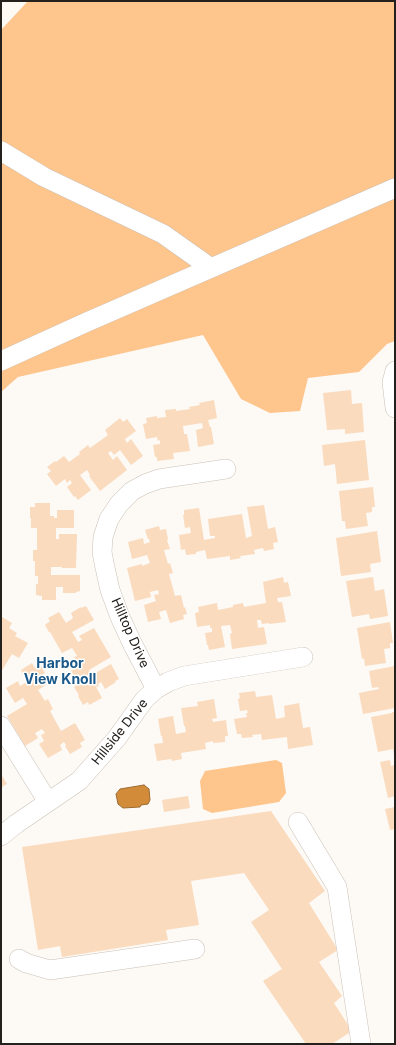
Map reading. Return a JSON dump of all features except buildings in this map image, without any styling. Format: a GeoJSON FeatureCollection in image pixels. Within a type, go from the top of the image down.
{"type":"FeatureCollection","features":[{"type":"Feature","properties":{"kind":"street"},"geometry":{"type":"LineString","coordinates":[[1,151],[44,177],[163,234],[210,268]]}},
{"type":"Feature","properties":{"kind":"street"},"geometry":{"type":"LineString","coordinates":[[1,361],[395,188]]}},
{"type":"Feature","properties":{"kind":"street"},"geometry":{"type":"LineString","coordinates":[[395,371],[392,382],[395,408]]}},
{"type":"Feature","properties":{"kind":"street","name":"Hilltop Drive"},"geometry":{"type":"LineString","coordinates":[[156,689],[132,643],[113,597],[102,552],[109,519],[119,504],[132,491],[145,484],[159,479],[226,469]]}},
{"type":"Feature","properties":{"kind":"street","name":"Hillside Drive"},"geometry":{"type":"LineString","coordinates":[[1,836],[79,781],[117,738],[144,700],[156,689],[168,682],[184,676],[303,657]]}},
{"type":"Feature","properties":{"kind":"street"},"geometry":{"type":"LineString","coordinates":[[1,726],[48,802]]}},
{"type":"Feature","properties":{"kind":"street"},"geometry":{"type":"LineString","coordinates":[[298,822],[337,887],[361,1044]]}},
{"type":"Feature","properties":{"kind":"street"},"geometry":{"type":"LineString","coordinates":[[19,959],[26,963],[50,970],[195,949]]}},
{"type":"Feature","properties":{"kind":"shaded area"},"geometry":{"type":"Polygon","coordinates":[[[28,1],[395,1],[395,341],[387,344],[359,372],[308,378],[300,411],[270,413],[241,399],[203,335],[18,377],[1,392],[1,30],[28,1]]]}},
{"type":"Feature","properties":{"kind":"shaded area"},"geometry":{"type":"Polygon","coordinates":[[[276,760],[282,763],[286,793],[279,802],[212,813],[203,809],[200,781],[205,771],[276,760]]]}},
{"type":"Feature","properties":{"kind":"shaded area"},"geometry":{"type":"Polygon","coordinates":[[[144,785],[149,789],[150,800],[148,804],[141,805],[140,807],[123,808],[118,804],[116,794],[120,789],[144,785]]]}},
{"type":"Feature","properties":{"kind":"district","name":"Harbor View Knoll"},"geometry":{"type":"Point","coordinates":[60,672]}}]}
